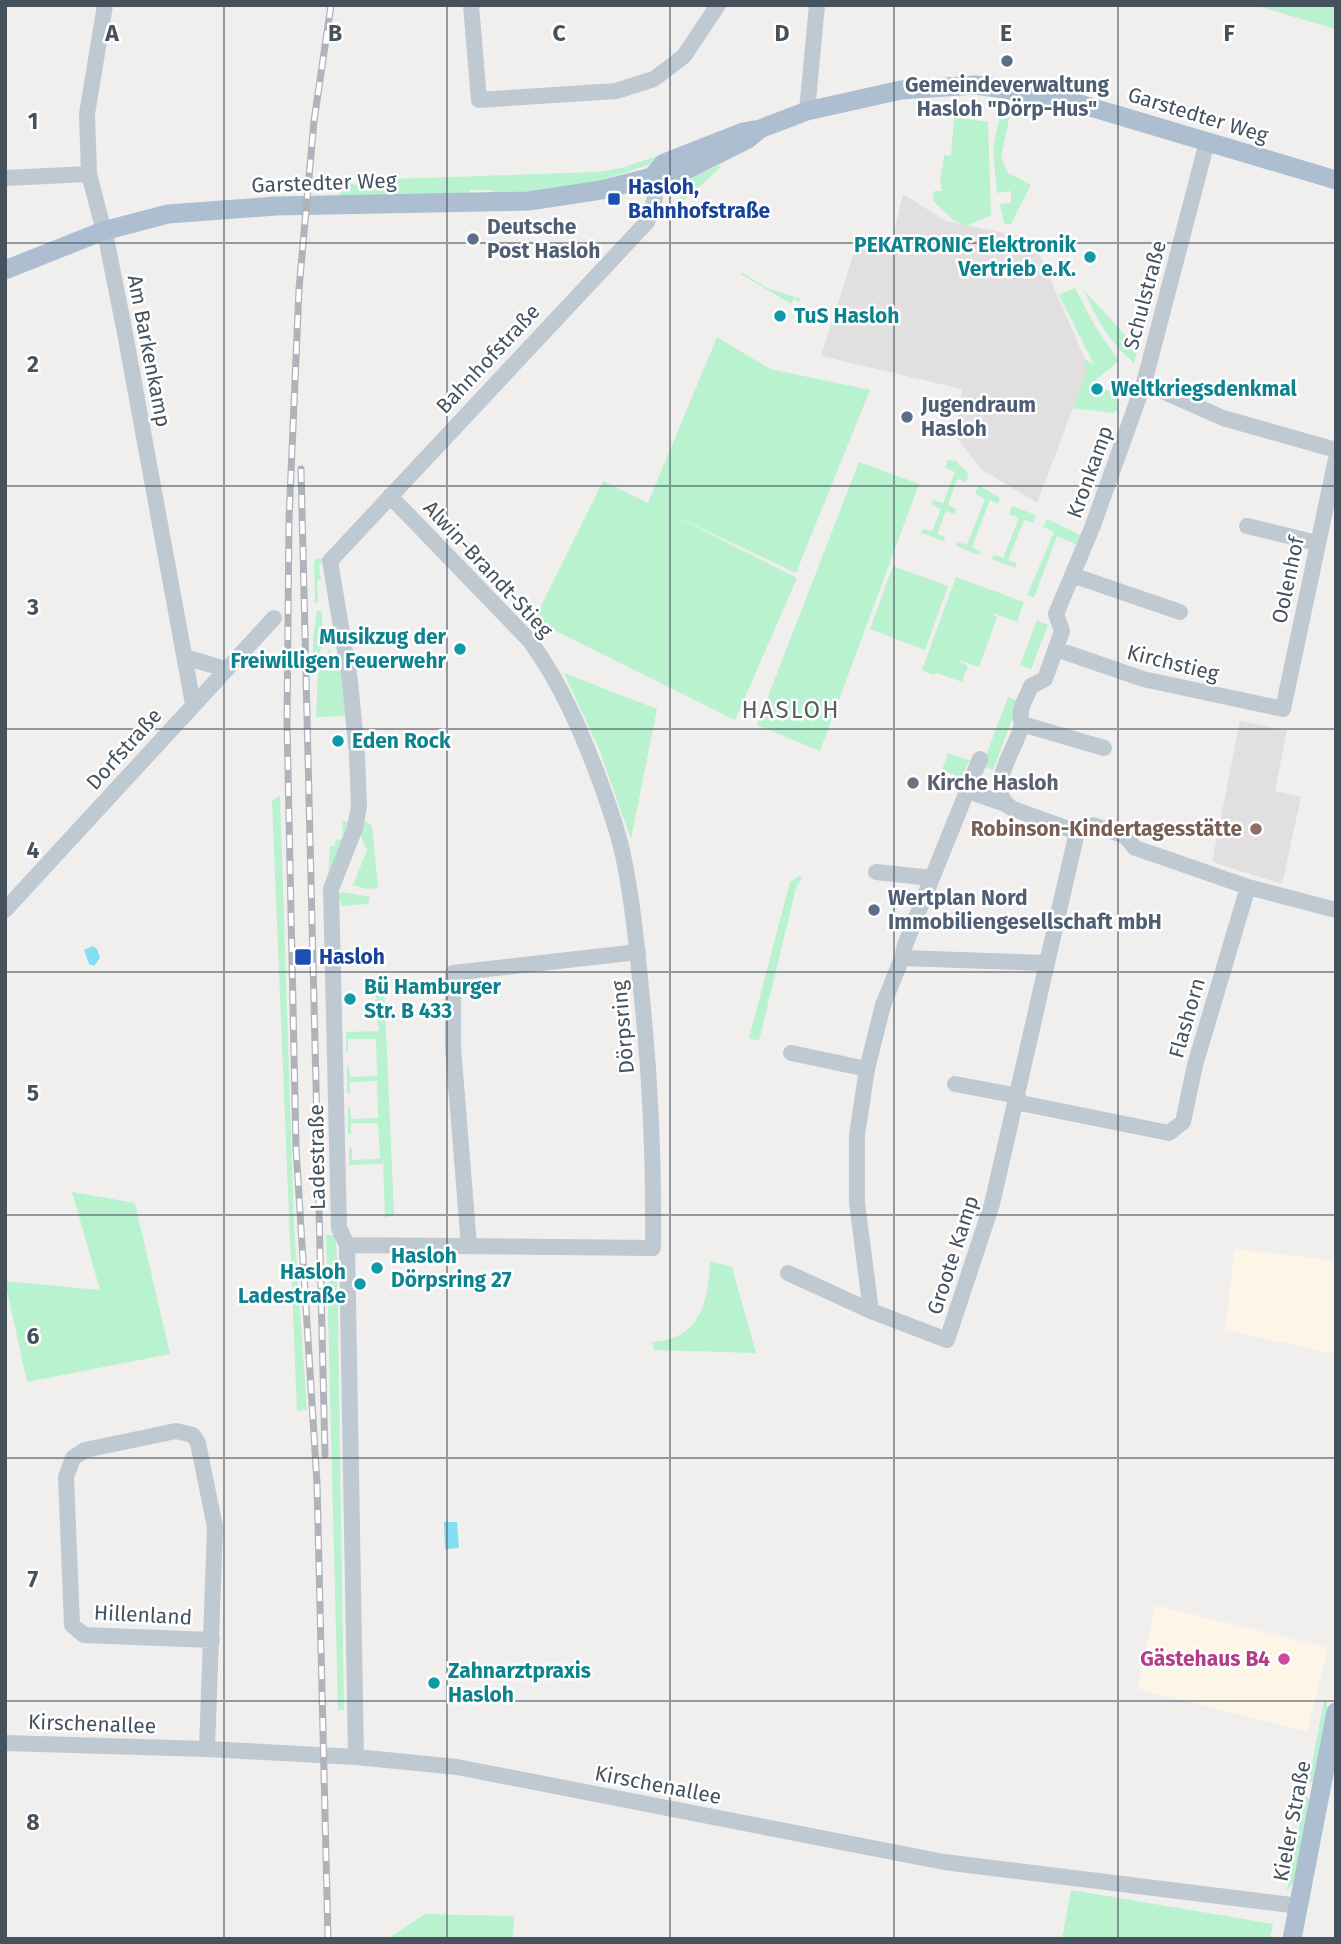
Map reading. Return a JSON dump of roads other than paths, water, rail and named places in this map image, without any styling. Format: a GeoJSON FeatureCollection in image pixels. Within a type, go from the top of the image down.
{"type":"FeatureCollection","features":[{"type":"Feature","properties":{"kind":"main road","name":"Garstedter Weg"},"geometry":{"type":"LineString","coordinates":[[5,270],[103,231],[167,214],[233,209],[528,201],[601,190],[652,177],[664,163],[743,132],[760,129],[807,111],[901,90],[942,85],[975,85],[1053,96],[1336,180]]}},
{"type":"Feature","properties":{"kind":"main road","name":"Kieler Straße"},"geometry":{"type":"LineString","coordinates":[[1292,1939],[1336,1712]]}},
{"type":"Feature","properties":{"kind":"street","name":"Am Barkenkamp"},"geometry":{"type":"LineString","coordinates":[[105,5],[87,114],[86,154],[126,341],[193,704]]}},
{"type":"Feature","properties":{"kind":"street"},"geometry":{"type":"LineString","coordinates":[[471,5],[479,100],[616,91],[653,79],[684,55],[718,5]]}},
{"type":"Feature","properties":{"kind":"street"},"geometry":{"type":"LineString","coordinates":[[807,5],[815,24]]}},
{"type":"Feature","properties":{"kind":"street"},"geometry":{"type":"LineString","coordinates":[[807,111],[817,5]]}},
{"type":"Feature","properties":{"kind":"street","name":"Schulstraße"},"geometry":{"type":"LineString","coordinates":[[1207,142],[1144,383],[1223,418],[1336,450]]}},
{"type":"Feature","properties":{"kind":"street"},"geometry":{"type":"LineString","coordinates":[[5,178],[89,174]]}},
{"type":"Feature","properties":{"kind":"street","name":"Bahnhofstraße"},"geometry":{"type":"LineString","coordinates":[[330,561],[647,222],[655,198],[652,177]]}},
{"type":"Feature","properties":{"kind":"street","name":"Kronkamp"},"geometry":{"type":"LineString","coordinates":[[1000,783],[1023,724],[1020,715],[1031,686],[1045,679],[1056,649],[1062,631],[1056,614],[1092,528],[1144,383]]}},
{"type":"Feature","properties":{"kind":"street","name":"Oolenhof"},"geometry":{"type":"LineString","coordinates":[[1283,709],[1336,459]]}},
{"type":"Feature","properties":{"kind":"street","name":"Alwin-Brandt-Stieg"},"geometry":{"type":"LineString","coordinates":[[390,496],[530,641],[569,705],[589,750],[620,841],[638,952]]}},
{"type":"Feature","properties":{"kind":"street"},"geometry":{"type":"LineString","coordinates":[[1247,526],[1317,543]]}},
{"type":"Feature","properties":{"kind":"street","name":"Ladestraße"},"geometry":{"type":"LineString","coordinates":[[330,561],[350,681],[359,806],[355,828],[331,889],[340,1228],[346,1245],[356,1757]]}},
{"type":"Feature","properties":{"kind":"street"},"geometry":{"type":"LineString","coordinates":[[1072,575],[1180,612]]}},
{"type":"Feature","properties":{"kind":"street","name":"Dorfstraße"},"geometry":{"type":"LineString","coordinates":[[5,910],[274,618]]}},
{"type":"Feature","properties":{"kind":"street","name":"Kirchstieg"},"geometry":{"type":"LineString","coordinates":[[1056,649],[1143,679],[1283,709]]}},
{"type":"Feature","properties":{"kind":"street"},"geometry":{"type":"LineString","coordinates":[[185,657],[225,669]]}},
{"type":"Feature","properties":{"kind":"street"},"geometry":{"type":"LineString","coordinates":[[1023,724],[1104,748]]}},
{"type":"Feature","properties":{"kind":"street"},"geometry":{"type":"LineString","coordinates":[[871,1311],[857,1203],[858,1135],[867,1069],[883,1005],[978,764],[1000,783],[1005,804]]}},
{"type":"Feature","properties":{"kind":"street"},"geometry":{"type":"LineString","coordinates":[[968,791],[1077,832],[1093,825],[1109,830],[1125,836],[1135,848],[1248,887],[1336,910]]}},
{"type":"Feature","properties":{"kind":"street","name":"Groote Kamp"},"geometry":{"type":"LineString","coordinates":[[788,1273],[871,1311],[947,1340],[992,1204],[1077,832]]}},
{"type":"Feature","properties":{"kind":"street"},"geometry":{"type":"LineString","coordinates":[[876,872],[932,878]]}},
{"type":"Feature","properties":{"kind":"street","name":"Flashorn"},"geometry":{"type":"LineString","coordinates":[[1017,1099],[1169,1133],[1183,1122],[1195,1065],[1248,887]]}},
{"type":"Feature","properties":{"kind":"street","name":"Dörpsring"},"geometry":{"type":"LineString","coordinates":[[346,1245],[653,1248],[652,1116],[638,952],[453,973],[453,1047],[469,1246]]}},
{"type":"Feature","properties":{"kind":"street"},"geometry":{"type":"LineString","coordinates":[[902,958],[1047,963]]}},
{"type":"Feature","properties":{"kind":"street"},"geometry":{"type":"LineString","coordinates":[[790,1053],[867,1069]]}},
{"type":"Feature","properties":{"kind":"street"},"geometry":{"type":"LineString","coordinates":[[955,1084],[1017,1099]]}},
{"type":"Feature","properties":{"kind":"street","name":"Hillenland"},"geometry":{"type":"LineString","coordinates":[[207,1749],[212,1640],[215,1527],[202,1453],[193,1435],[176,1431],[85,1450],[73,1458],[66,1477],[72,1625],[85,1635],[212,1640]]}},
{"type":"Feature","properties":{"kind":"street","name":"Kirschenallee"},"geometry":{"type":"LineString","coordinates":[[5,1743],[207,1749],[356,1757],[457,1767],[944,1862],[1299,1906]]}},
{"type":"Feature","properties":{"kind":"water"},"geometry":{"type":"Polygon","coordinates":[[[93,946],[100,958],[94,966],[89,964],[84,950],[93,946]]]}},
{"type":"Feature","properties":{"kind":"water"},"geometry":{"type":"Polygon","coordinates":[[[444,1522],[457,1522],[459,1548],[445,1549],[444,1522]]]}},
{"type":"Feature","properties":{"kind":"railway"},"geometry":{"type":"LineString","coordinates":[[328,1939],[317,1483],[296,1148],[287,723],[289,519],[299,289],[314,121],[331,5]]}},
{"type":"Feature","properties":{"kind":"railway"},"geometry":{"type":"LineString","coordinates":[[301,469],[325,1455]]}},
{"type":"Feature","properties":{"kind":"place","name":"Gemeindeverwaltung Hasloh \"Dörp-Hus\""},"geometry":{"type":"Point","coordinates":[1007,61]}},
{"type":"Feature","properties":{"kind":"place","name":"Hasloh, Bahnhofstraße"},"geometry":{"type":"Point","coordinates":[614,199]}},
{"type":"Feature","properties":{"kind":"place","name":"Deutsche Post Hasloh"},"geometry":{"type":"Point","coordinates":[473,239]}},
{"type":"Feature","properties":{"kind":"place","name":"PEKATRONIC Elektronik Vertrieb e.K."},"geometry":{"type":"Point","coordinates":[1090,257]}},
{"type":"Feature","properties":{"kind":"place","name":"TuS Hasloh"},"geometry":{"type":"Point","coordinates":[780,316]}},
{"type":"Feature","properties":{"kind":"place","name":"Weltkriegsdenkmal"},"geometry":{"type":"Point","coordinates":[1097,389]}},
{"type":"Feature","properties":{"kind":"place","name":"Jugendraum Hasloh"},"geometry":{"type":"Point","coordinates":[907,417]}},
{"type":"Feature","properties":{"kind":"place","name":"Musikzug der Freiwilligen Feuerwehr"},"geometry":{"type":"Point","coordinates":[460,649]}},
{"type":"Feature","properties":{"kind":"place","name":"Eden Rock"},"geometry":{"type":"Point","coordinates":[338,741]}},
{"type":"Feature","properties":{"kind":"place","name":"Kirche Hasloh"},"geometry":{"type":"Point","coordinates":[913,783]}},
{"type":"Feature","properties":{"kind":"place","name":"Robinson-Kindertagesstätte"},"geometry":{"type":"Point","coordinates":[1256,829]}},
{"type":"Feature","properties":{"kind":"place","name":"Wertplan Nord Immobiliengesellschaft mbH"},"geometry":{"type":"Point","coordinates":[874,910]}},
{"type":"Feature","properties":{"kind":"place","name":"Hasloh"},"geometry":{"type":"Point","coordinates":[303,957]}},
{"type":"Feature","properties":{"kind":"place","name":"Bü Hamburger Str. B 433"},"geometry":{"type":"Point","coordinates":[350,999]}},
{"type":"Feature","properties":{"kind":"place","name":"Hasloh Dörpsring 27"},"geometry":{"type":"Point","coordinates":[377,1268]}},
{"type":"Feature","properties":{"kind":"place","name":"Hasloh Ladestraße"},"geometry":{"type":"Point","coordinates":[360,1284]}},
{"type":"Feature","properties":{"kind":"place","name":"Gästehaus B4"},"geometry":{"type":"Point","coordinates":[1284,1659]}},
{"type":"Feature","properties":{"kind":"place","name":"Zahnarztpraxis Hasloh"},"geometry":{"type":"Point","coordinates":[434,1683]}},
{"type":"Feature","properties":{"kind":"district","name":"HASLOH"},"geometry":{"type":"Point","coordinates":[791,710]}}]}
